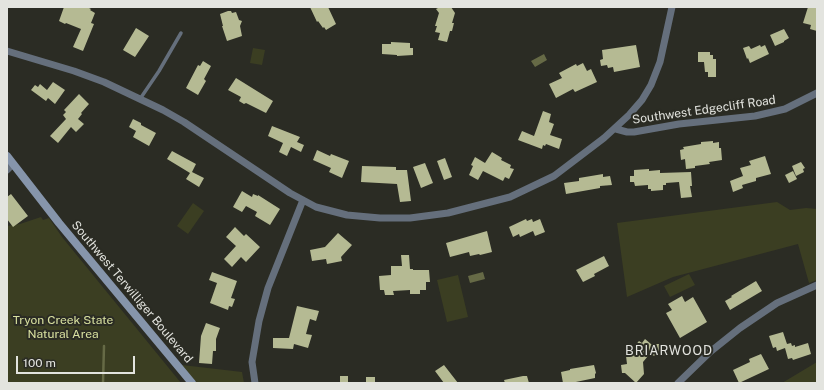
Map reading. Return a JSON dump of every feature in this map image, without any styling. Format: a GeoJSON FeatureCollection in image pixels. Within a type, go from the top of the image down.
{"type":"FeatureCollection","features":[{"type":"Feature","properties":{"kind":"main road","name":"Southwest Terwilliger Boulevard"},"geometry":{"type":"LineString","coordinates":[[7,156],[10,167],[54,216],[118,296],[192,383]]}},
{"type":"Feature","properties":{"kind":"street"},"geometry":{"type":"LineString","coordinates":[[7,51],[74,71],[171,114],[303,200],[326,210],[346,215],[410,218],[448,213],[510,197],[544,181],[564,169],[616,129],[642,100],[655,77],[672,7]]}},
{"type":"Feature","properties":{"kind":"street","name":"Southwest Edgecliff Road"},"geometry":{"type":"LineString","coordinates":[[616,129],[634,132],[679,124],[755,116],[785,109],[817,93]]}},
{"type":"Feature","properties":{"kind":"street"},"geometry":{"type":"LineString","coordinates":[[255,383],[252,362],[259,321],[268,288],[303,200]]}},
{"type":"Feature","properties":{"kind":"street"},"geometry":{"type":"LineString","coordinates":[[678,383],[710,352],[752,320],[777,303],[817,285]]}},
{"type":"Feature","properties":{"kind":"lane"},"geometry":{"type":"LineString","coordinates":[[140,99],[159,71],[181,33]]}},
{"type":"Feature","properties":{"kind":"green space"},"geometry":{"type":"Polygon","coordinates":[[[253,48],[265,50],[262,65],[250,63],[253,48]]]}},
{"type":"Feature","properties":{"kind":"green space"},"geometry":{"type":"Polygon","coordinates":[[[777,202],[790,210],[806,208],[817,209],[817,280],[809,283],[798,244],[673,277],[627,297],[617,223],[777,202]]]}},
{"type":"Feature","properties":{"kind":"green space"},"geometry":{"type":"Polygon","coordinates":[[[193,203],[204,211],[188,234],[177,226],[193,203]]]}},
{"type":"Feature","properties":{"kind":"green space","name":"Tryon Creek State Natural Area"},"geometry":{"type":"Polygon","coordinates":[[[41,217],[43,220],[49,218],[62,237],[181,383],[7,383],[7,226],[20,224],[41,217]]]}},
{"type":"Feature","properties":{"kind":"green space"},"geometry":{"type":"Polygon","coordinates":[[[689,274],[695,285],[670,297],[664,286],[689,274]]]}},
{"type":"Feature","properties":{"kind":"green space"},"geometry":{"type":"Polygon","coordinates":[[[458,275],[468,317],[447,322],[437,280],[458,275]]]}},
{"type":"Feature","properties":{"kind":"green space"},"geometry":{"type":"Polygon","coordinates":[[[817,362],[817,383],[782,383],[817,362]]]}},
{"type":"Feature","properties":{"kind":"green space"},"geometry":{"type":"Polygon","coordinates":[[[182,365],[242,372],[244,383],[197,383],[182,365]]]}},
{"type":"Feature","properties":{"kind":"shaded area"},"geometry":{"type":"Polygon","coordinates":[[[544,54],[547,60],[535,67],[531,61],[544,54]]]}},
{"type":"Feature","properties":{"kind":"shaded area"},"geometry":{"type":"Polygon","coordinates":[[[483,272],[485,279],[470,283],[468,276],[483,272]]]}},
{"type":"Feature","properties":{"kind":"building"},"geometry":{"type":"Polygon","coordinates":[[[64,7],[87,7],[95,13],[91,23],[94,24],[83,51],[73,47],[81,29],[59,21],[64,7]]]}},
{"type":"Feature","properties":{"kind":"building"},"geometry":{"type":"Polygon","coordinates":[[[310,7],[328,7],[336,24],[326,30],[318,21],[317,22],[310,7]]]}},
{"type":"Feature","properties":{"kind":"building"},"geometry":{"type":"Polygon","coordinates":[[[440,7],[451,7],[455,13],[452,23],[454,23],[452,31],[450,31],[447,42],[438,40],[440,33],[435,32],[437,26],[435,26],[439,13],[436,9],[440,7]]]}},
{"type":"Feature","properties":{"kind":"building"},"geometry":{"type":"Polygon","coordinates":[[[808,7],[817,7],[817,31],[810,29],[811,25],[803,23],[808,7]]]}},
{"type":"Feature","properties":{"kind":"building"},"geometry":{"type":"Polygon","coordinates":[[[231,11],[232,13],[236,12],[239,20],[242,21],[240,26],[242,36],[227,41],[220,14],[231,11]]]}},
{"type":"Feature","properties":{"kind":"building"},"geometry":{"type":"Polygon","coordinates":[[[136,28],[149,36],[135,57],[123,50],[136,28]]]}},
{"type":"Feature","properties":{"kind":"building"},"geometry":{"type":"Polygon","coordinates":[[[784,29],[789,38],[775,46],[770,35],[784,29]]]}},
{"type":"Feature","properties":{"kind":"building"},"geometry":{"type":"Polygon","coordinates":[[[391,42],[410,43],[410,48],[413,48],[413,55],[397,56],[382,54],[382,44],[391,44],[391,42]]]}},
{"type":"Feature","properties":{"kind":"building"},"geometry":{"type":"Polygon","coordinates":[[[636,45],[640,67],[614,72],[613,67],[608,68],[607,65],[601,66],[600,60],[603,59],[602,50],[636,45]]]}},
{"type":"Feature","properties":{"kind":"building"},"geometry":{"type":"Polygon","coordinates":[[[760,45],[761,47],[765,45],[769,54],[750,63],[743,48],[749,46],[751,49],[760,45]]]}},
{"type":"Feature","properties":{"kind":"building"},"geometry":{"type":"Polygon","coordinates":[[[698,52],[710,52],[710,55],[713,55],[713,59],[716,59],[716,77],[708,77],[708,72],[705,72],[704,62],[698,62],[698,52]]]}},
{"type":"Feature","properties":{"kind":"building"},"geometry":{"type":"Polygon","coordinates":[[[203,61],[211,66],[204,79],[206,81],[198,95],[186,88],[198,65],[200,66],[203,61]]]}},
{"type":"Feature","properties":{"kind":"building"},"geometry":{"type":"Polygon","coordinates":[[[583,63],[587,71],[591,69],[597,82],[575,92],[573,89],[556,98],[549,84],[562,78],[559,73],[576,64],[577,66],[583,63]]]}},
{"type":"Feature","properties":{"kind":"building"},"geometry":{"type":"Polygon","coordinates":[[[236,78],[273,101],[266,113],[239,101],[241,97],[228,90],[236,78]]]}},
{"type":"Feature","properties":{"kind":"building"},"geometry":{"type":"Polygon","coordinates":[[[53,82],[65,90],[55,104],[48,98],[46,101],[31,90],[35,85],[38,87],[40,84],[47,90],[53,82]]]}},
{"type":"Feature","properties":{"kind":"building"},"geometry":{"type":"Polygon","coordinates":[[[79,94],[89,104],[78,119],[84,124],[76,132],[71,127],[58,143],[50,136],[66,119],[63,115],[66,112],[64,110],[79,94]]]}},
{"type":"Feature","properties":{"kind":"building"},"geometry":{"type":"Polygon","coordinates":[[[543,111],[551,114],[549,122],[554,124],[550,135],[562,139],[559,149],[546,144],[545,146],[543,145],[542,149],[518,140],[522,131],[534,136],[543,111]]]}},
{"type":"Feature","properties":{"kind":"building"},"geometry":{"type":"Polygon","coordinates":[[[133,119],[156,133],[149,146],[133,137],[136,131],[129,127],[133,119]]]}},
{"type":"Feature","properties":{"kind":"building"},"geometry":{"type":"Polygon","coordinates":[[[272,126],[300,137],[297,142],[304,145],[301,152],[291,147],[287,156],[279,152],[283,143],[268,136],[272,126]]]}},
{"type":"Feature","properties":{"kind":"building"},"geometry":{"type":"Polygon","coordinates":[[[713,141],[713,143],[719,142],[722,160],[709,162],[710,164],[695,166],[695,168],[686,169],[685,159],[681,160],[680,150],[684,149],[683,147],[701,144],[701,142],[713,141]]]}},
{"type":"Feature","properties":{"kind":"building"},"geometry":{"type":"Polygon","coordinates":[[[317,150],[330,156],[331,154],[349,161],[342,178],[329,172],[331,168],[313,160],[317,150]]]}},
{"type":"Feature","properties":{"kind":"building"},"geometry":{"type":"Polygon","coordinates":[[[172,151],[196,164],[192,172],[204,178],[199,187],[186,179],[190,173],[167,159],[172,151]]]}},
{"type":"Feature","properties":{"kind":"building"},"geometry":{"type":"Polygon","coordinates":[[[492,152],[502,158],[501,160],[511,165],[510,168],[514,169],[509,179],[505,177],[503,181],[483,171],[478,180],[469,175],[473,166],[471,165],[475,157],[485,163],[492,152]]]}},
{"type":"Feature","properties":{"kind":"building"},"geometry":{"type":"Polygon","coordinates":[[[765,156],[771,174],[756,178],[756,181],[742,185],[743,188],[733,192],[730,181],[743,176],[740,168],[751,165],[749,161],[765,156]]]}},
{"type":"Feature","properties":{"kind":"building"},"geometry":{"type":"Polygon","coordinates":[[[445,158],[452,177],[444,180],[437,161],[445,158]]]}},
{"type":"Feature","properties":{"kind":"building"},"geometry":{"type":"Polygon","coordinates":[[[801,162],[805,168],[803,169],[804,172],[796,176],[792,166],[801,162]]]}},
{"type":"Feature","properties":{"kind":"building"},"geometry":{"type":"Polygon","coordinates":[[[425,163],[433,183],[421,188],[413,167],[425,163]]]}},
{"type":"Feature","properties":{"kind":"building"},"geometry":{"type":"Polygon","coordinates":[[[362,166],[396,167],[396,170],[407,170],[411,201],[400,202],[397,184],[361,182],[362,166]]]}},
{"type":"Feature","properties":{"kind":"building"},"geometry":{"type":"Polygon","coordinates":[[[649,169],[649,171],[660,170],[660,173],[691,172],[692,186],[690,186],[692,197],[681,198],[679,182],[666,183],[666,185],[663,185],[663,190],[651,191],[651,189],[648,189],[648,185],[635,186],[634,182],[630,182],[630,176],[634,176],[634,170],[649,169]]]}},
{"type":"Feature","properties":{"kind":"building"},"geometry":{"type":"Polygon","coordinates":[[[793,171],[797,179],[789,183],[785,175],[793,171]]]}},
{"type":"Feature","properties":{"kind":"building"},"geometry":{"type":"Polygon","coordinates":[[[603,174],[603,177],[610,176],[612,185],[600,186],[600,188],[566,194],[564,183],[579,181],[579,178],[603,174]]]}},
{"type":"Feature","properties":{"kind":"building"},"geometry":{"type":"Polygon","coordinates":[[[242,191],[252,197],[253,194],[258,195],[280,209],[270,225],[255,216],[257,212],[246,206],[242,212],[233,207],[242,191]]]}},
{"type":"Feature","properties":{"kind":"building"},"geometry":{"type":"Polygon","coordinates":[[[11,194],[28,216],[13,227],[7,219],[7,197],[11,194]]]}},
{"type":"Feature","properties":{"kind":"building"},"geometry":{"type":"Polygon","coordinates":[[[526,219],[527,221],[532,219],[533,222],[540,219],[545,232],[535,236],[533,231],[520,237],[519,234],[513,237],[509,227],[526,219]]]}},
{"type":"Feature","properties":{"kind":"building"},"geometry":{"type":"Polygon","coordinates":[[[235,227],[244,236],[246,234],[260,247],[246,262],[241,257],[232,267],[224,259],[236,246],[226,237],[235,227]]]}},
{"type":"Feature","properties":{"kind":"building"},"geometry":{"type":"Polygon","coordinates":[[[487,231],[492,252],[470,256],[469,252],[450,257],[446,243],[487,231]]]}},
{"type":"Feature","properties":{"kind":"building"},"geometry":{"type":"Polygon","coordinates":[[[338,233],[352,245],[341,257],[342,261],[327,264],[326,259],[312,261],[310,250],[325,247],[338,233]]]}},
{"type":"Feature","properties":{"kind":"building"},"geometry":{"type":"Polygon","coordinates":[[[401,255],[409,255],[410,269],[429,270],[430,282],[426,282],[426,290],[420,290],[420,294],[410,294],[410,290],[393,291],[394,295],[385,295],[384,290],[380,290],[379,276],[391,275],[391,266],[402,266],[401,255]]]}},
{"type":"Feature","properties":{"kind":"building"},"geometry":{"type":"Polygon","coordinates":[[[604,256],[609,266],[583,282],[576,270],[604,256]]]}},
{"type":"Feature","properties":{"kind":"building"},"geometry":{"type":"Polygon","coordinates":[[[212,272],[237,281],[231,298],[235,299],[232,307],[229,306],[228,310],[210,303],[217,283],[209,280],[212,272]]]}},
{"type":"Feature","properties":{"kind":"building"},"geometry":{"type":"Polygon","coordinates":[[[756,281],[762,291],[730,310],[725,301],[756,281]]]}},
{"type":"Feature","properties":{"kind":"building"},"geometry":{"type":"Polygon","coordinates":[[[682,296],[685,302],[693,297],[707,322],[680,338],[666,313],[672,310],[668,304],[682,296]]]}},
{"type":"Feature","properties":{"kind":"building"},"geometry":{"type":"Polygon","coordinates":[[[297,306],[319,311],[316,321],[310,319],[306,334],[312,335],[308,348],[294,344],[293,349],[273,348],[273,338],[289,338],[297,306]]]}},
{"type":"Feature","properties":{"kind":"building"},"geometry":{"type":"Polygon","coordinates":[[[206,323],[220,328],[216,339],[216,351],[213,351],[212,364],[199,363],[201,336],[206,323]]]}},
{"type":"Feature","properties":{"kind":"building"},"geometry":{"type":"Polygon","coordinates":[[[783,332],[787,344],[791,343],[792,346],[795,345],[795,347],[808,343],[811,354],[793,360],[792,358],[788,359],[785,348],[777,351],[776,347],[773,348],[769,336],[783,332]]]}},
{"type":"Feature","properties":{"kind":"building"},"geometry":{"type":"Polygon","coordinates":[[[645,339],[651,344],[659,344],[660,355],[648,356],[643,362],[644,374],[636,383],[625,373],[622,373],[621,365],[627,364],[626,356],[639,341],[642,343],[645,339]]]}},
{"type":"Feature","properties":{"kind":"building"},"geometry":{"type":"Polygon","coordinates":[[[761,354],[769,369],[739,383],[733,370],[750,362],[749,359],[761,354]]]}},
{"type":"Feature","properties":{"kind":"building"},"geometry":{"type":"Polygon","coordinates":[[[444,365],[458,383],[444,383],[435,371],[444,365]]]}},
{"type":"Feature","properties":{"kind":"building"},"geometry":{"type":"Polygon","coordinates":[[[594,365],[596,373],[595,378],[571,383],[563,383],[561,372],[594,365]]]}},
{"type":"Feature","properties":{"kind":"building"},"geometry":{"type":"Polygon","coordinates":[[[340,376],[348,376],[348,383],[340,383],[340,376]]]}},
{"type":"Feature","properties":{"kind":"building"},"geometry":{"type":"Polygon","coordinates":[[[527,376],[529,383],[505,383],[504,380],[527,376]]]}},
{"type":"Feature","properties":{"kind":"building"},"geometry":{"type":"Polygon","coordinates":[[[366,377],[375,377],[375,383],[366,383],[366,377]]]}},
{"type":"Feature","properties":{"kind":"waterway"},"geometry":{"type":"LineString","coordinates":[[103,383],[104,346]]}},
{"type":"Feature","properties":{"kind":"district","name":"BRIARWOOD"},"geometry":{"type":"Point","coordinates":[669,351]}}]}
